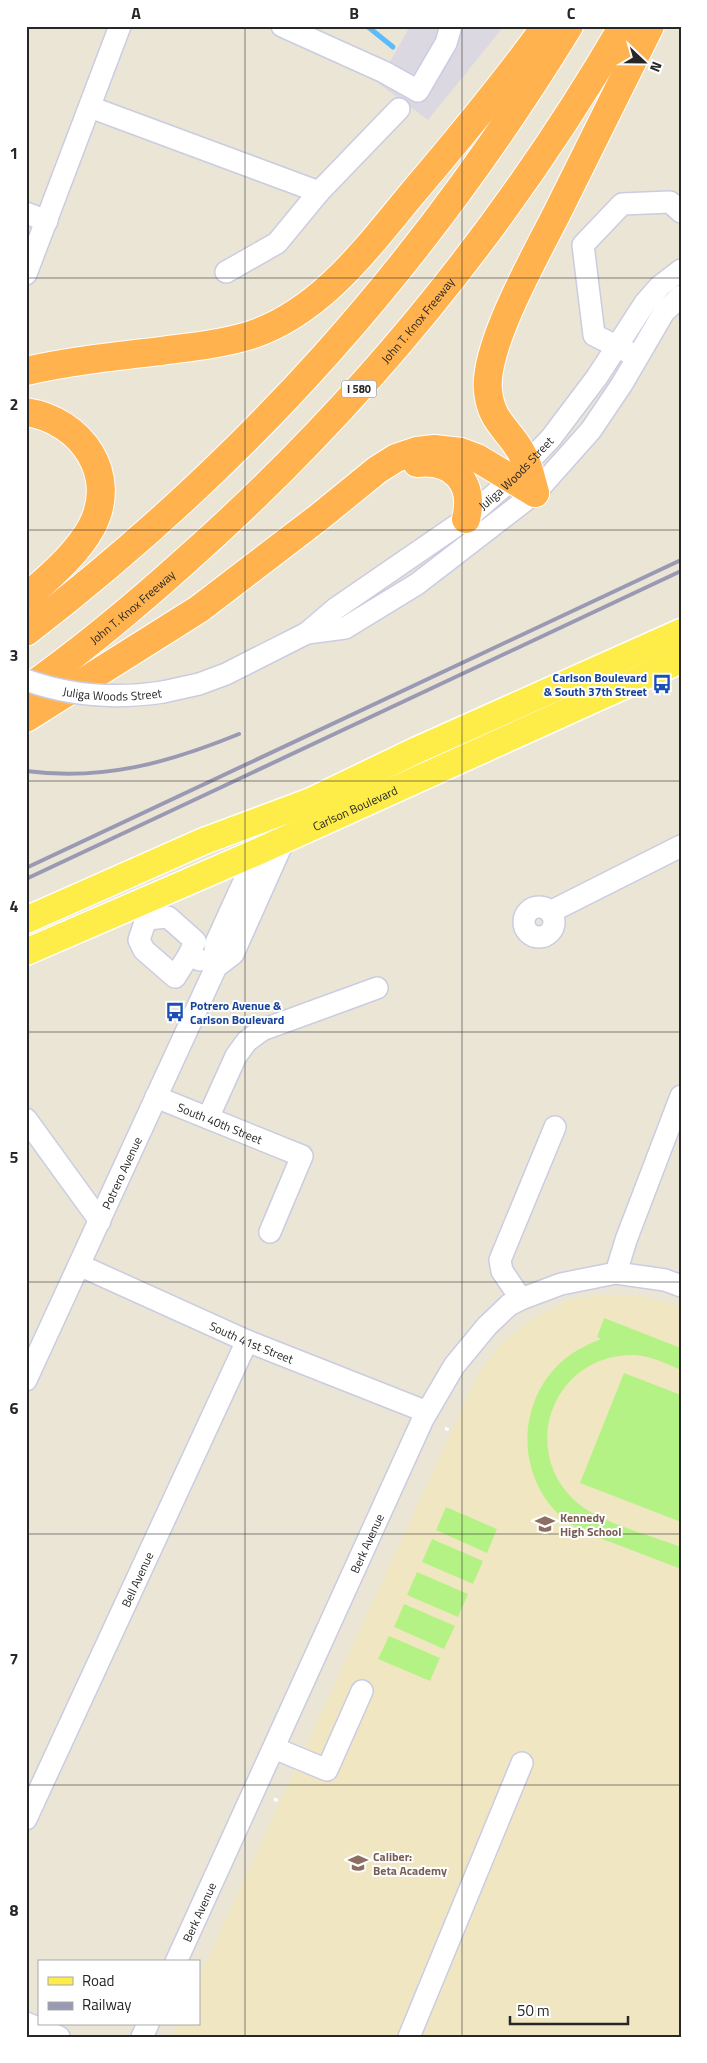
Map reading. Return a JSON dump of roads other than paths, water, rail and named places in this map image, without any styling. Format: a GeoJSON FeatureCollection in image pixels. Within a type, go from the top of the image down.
{"type":"FeatureCollection","features":[{"type":"Feature","properties":{"kind":"highway"},"geometry":{"type":"LineString","coordinates":[[26,371],[226,341],[267,328],[296,313],[324,293],[354,262],[473,122],[546,26]]}},
{"type":"Feature","properties":{"kind":"highway"},"geometry":{"type":"LineString","coordinates":[[26,632],[112,563],[190,494],[258,428],[329,352],[390,280],[454,198],[518,106],[569,26]]}},
{"type":"Feature","properties":{"kind":"highway","name":"John T. Knox Freeway"},"geometry":{"type":"LineString","coordinates":[[26,690],[113,623],[217,533],[292,460],[369,378],[431,305],[515,194],[574,108],[623,26]]}},
{"type":"Feature","properties":{"kind":"highway"},"geometry":{"type":"LineString","coordinates":[[519,472],[520,448],[498,422],[491,407],[488,383],[491,358],[520,288],[650,26]]}},
{"type":"Feature","properties":{"kind":"highway"},"geometry":{"type":"LineString","coordinates":[[26,412],[59,422],[79,438],[93,458],[101,483],[101,495],[96,518],[84,539],[65,561],[26,598]]}},
{"type":"Feature","properties":{"kind":"highway"},"geometry":{"type":"LineString","coordinates":[[26,718],[199,608],[390,461],[410,453],[434,449],[452,450],[519,472],[535,493]]}},
{"type":"Feature","properties":{"kind":"highway"},"geometry":{"type":"LineString","coordinates":[[348,494],[404,466],[426,462],[439,464],[456,472],[466,487],[469,502],[466,519]]}},
{"type":"Feature","properties":{"kind":"main road","name":"Carlson Boulevard"},"geometry":{"type":"LineString","coordinates":[[26,920],[204,841],[276,815],[681,632]]}},
{"type":"Feature","properties":{"kind":"main road","name":"Carlson Boulevard"},"geometry":{"type":"LineString","coordinates":[[26,952],[142,911],[257,852],[681,660]]}},
{"type":"Feature","properties":{"kind":"street"},"geometry":{"type":"LineString","coordinates":[[26,274],[120,26]]}},
{"type":"Feature","properties":{"kind":"street"},"geometry":{"type":"LineString","coordinates":[[282,26],[384,72],[418,91],[446,43],[451,26]]}},
{"type":"Feature","properties":{"kind":"street"},"geometry":{"type":"LineString","coordinates":[[90,107],[319,192]]}},
{"type":"Feature","properties":{"kind":"street"},"geometry":{"type":"LineString","coordinates":[[226,272],[277,242],[319,192],[399,109]]}},
{"type":"Feature","properties":{"kind":"street"},"geometry":{"type":"LineString","coordinates":[[637,357],[594,335],[583,245],[622,204],[670,202],[681,212]]}},
{"type":"Feature","properties":{"kind":"street"},"geometry":{"type":"LineString","coordinates":[[26,213],[47,221]]}},
{"type":"Feature","properties":{"kind":"street","name":"Juliga Woods Street"},"geometry":{"type":"LineString","coordinates":[[26,680],[58,690],[100,695],[127,696],[163,692],[199,684],[226,674],[306,633],[335,609],[466,519],[519,472],[565,422],[645,303],[660,286],[681,270]]}},
{"type":"Feature","properties":{"kind":"street","name":"Juliga Woods Street"},"geometry":{"type":"LineString","coordinates":[[306,633],[344,628],[417,584],[535,493],[591,430],[664,312],[681,296]]}},
{"type":"Feature","properties":{"kind":"street"},"geometry":{"type":"LineString","coordinates":[[276,815],[284,840]]}},
{"type":"Feature","properties":{"kind":"street","name":"Potrero Avenue"},"geometry":{"type":"LineString","coordinates":[[26,1380],[216,967],[215,945],[276,815]]}},
{"type":"Feature","properties":{"kind":"street","name":"Potrero Avenue"},"geometry":{"type":"LineString","coordinates":[[216,967],[233,954],[284,840]]}},
{"type":"Feature","properties":{"kind":"street"},"geometry":{"type":"LineString","coordinates":[[550,912],[681,846]]}},
{"type":"Feature","properties":{"kind":"street"},"geometry":{"type":"LineString","coordinates":[[142,911],[168,917],[195,941],[189,954],[175,977],[144,950],[140,940],[142,911]]}},
{"type":"Feature","properties":{"kind":"street"},"geometry":{"type":"LineString","coordinates":[[189,954],[216,967]]}},
{"type":"Feature","properties":{"kind":"street"},"geometry":{"type":"LineString","coordinates":[[208,1118],[236,1056],[247,1041],[262,1030],[377,988]]}},
{"type":"Feature","properties":{"kind":"street"},"geometry":{"type":"LineString","coordinates":[[616,1273],[626,1240],[681,1096]]}},
{"type":"Feature","properties":{"kind":"street","name":"South 40th Street"},"geometry":{"type":"LineString","coordinates":[[156,1097],[302,1156],[270,1232]]}},
{"type":"Feature","properties":{"kind":"street"},"geometry":{"type":"LineString","coordinates":[[27,1120],[100,1221]]}},
{"type":"Feature","properties":{"kind":"street"},"geometry":{"type":"LineString","coordinates":[[521,1299],[502,1271],[500,1260],[555,1127]]}},
{"type":"Feature","properties":{"kind":"street","name":"South 41st Street"},"geometry":{"type":"LineString","coordinates":[[80,1265],[247,1341],[427,1412]]}},
{"type":"Feature","properties":{"kind":"street","name":"Berk Avenue"},"geometry":{"type":"LineString","coordinates":[[177,1960],[427,1412],[454,1366],[476,1339],[509,1305],[561,1284],[616,1273],[665,1280],[681,1286]]}},
{"type":"Feature","properties":{"kind":"street","name":"Bell Avenue"},"geometry":{"type":"LineString","coordinates":[[26,1819],[247,1341]]}},
{"type":"Feature","properties":{"kind":"street"},"geometry":{"type":"LineString","coordinates":[[274,1748],[327,1770],[362,1691]]}},
{"type":"Feature","properties":{"kind":"street"},"geometry":{"type":"LineString","coordinates":[[409,2037],[522,1763]]}},
{"type":"Feature","properties":{"kind":"street"},"geometry":{"type":"LineString","coordinates":[[26,2023],[59,2037]]}},
{"type":"Feature","properties":{"kind":"waterway"},"geometry":{"type":"LineString","coordinates":[[367,26],[393,47]]}},
{"type":"Feature","properties":{"kind":"railway"},"geometry":{"type":"LineString","coordinates":[[26,868],[681,560]]}},
{"type":"Feature","properties":{"kind":"railway"},"geometry":{"type":"LineString","coordinates":[[26,879],[681,571]]}},
{"type":"Feature","properties":{"kind":"railway"},"geometry":{"type":"LineString","coordinates":[[26,771],[82,774],[135,767],[187,753],[239,734]]}},
{"type":"Feature","properties":{"kind":"place","name":"Carlson Boulevard & South 37th Street"},"geometry":{"type":"Point","coordinates":[662,684]}},
{"type":"Feature","properties":{"kind":"place","name":"Potrero Avenue & Carlson Boulevard"},"geometry":{"type":"Point","coordinates":[175,1012]}},
{"type":"Feature","properties":{"kind":"place","name":"Kennedy High School"},"geometry":{"type":"Point","coordinates":[545,1524]}},
{"type":"Feature","properties":{"kind":"place","name":"Caliber: Beta Academy"},"geometry":{"type":"Point","coordinates":[358,1863]}}]}
